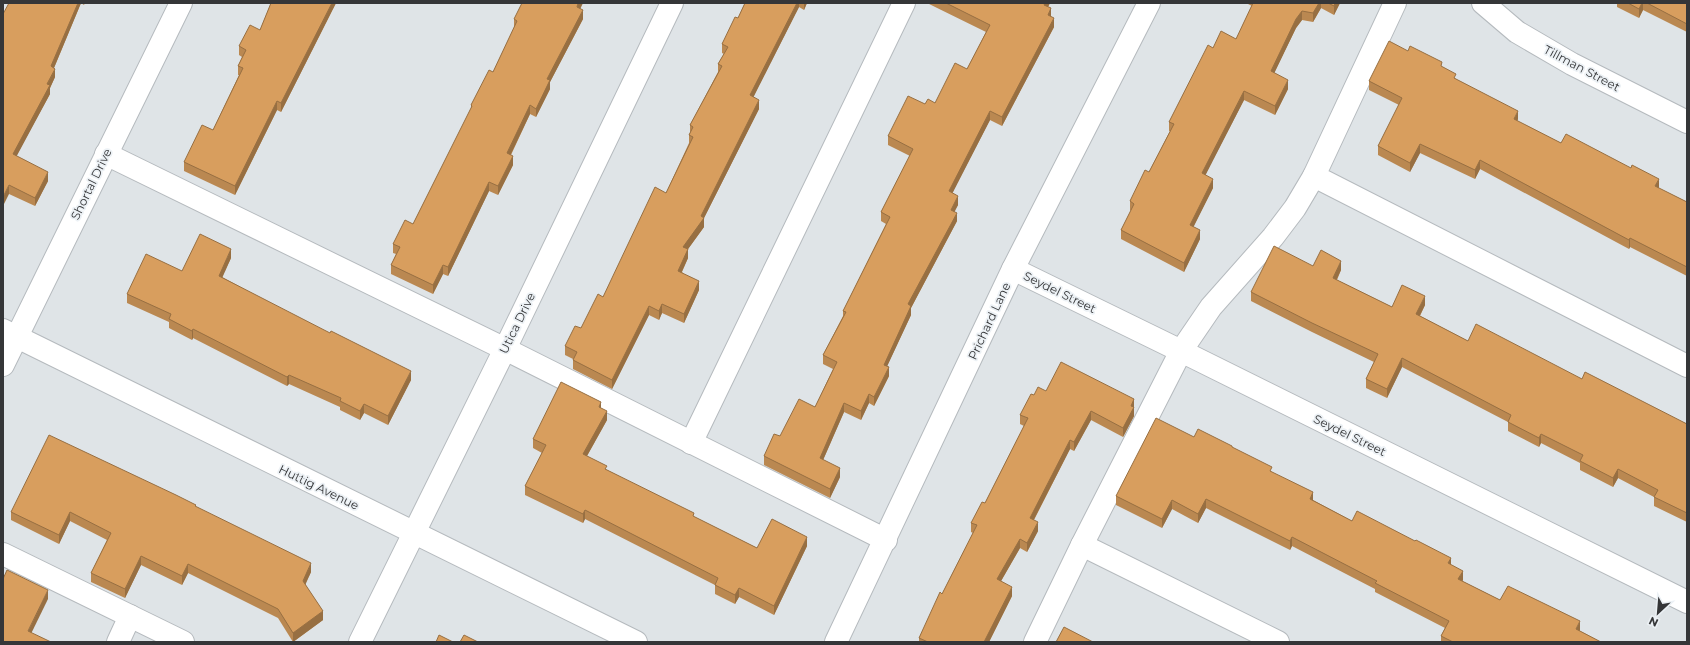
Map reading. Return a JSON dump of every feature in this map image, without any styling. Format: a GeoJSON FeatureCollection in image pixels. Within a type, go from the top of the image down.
{"type":"FeatureCollection","features":[{"type":"Feature","properties":{"kind":"street","name":"Shortal Drive"},"geometry":{"type":"LineString","coordinates":[[3,366],[10,334],[106,154],[181,3]]}},
{"type":"Feature","properties":{"kind":"street","name":"Utica Drive"},"geometry":{"type":"LineString","coordinates":[[360,642],[505,349],[672,3]]}},
{"type":"Feature","properties":{"kind":"street"},"geometry":{"type":"LineString","coordinates":[[691,443],[904,3]]}},
{"type":"Feature","properties":{"kind":"street"},"geometry":{"type":"LineString","coordinates":[[1035,642],[1082,545],[1181,351],[1211,307],[1273,237],[1295,208],[1314,176],[1395,3]]}},
{"type":"Feature","properties":{"kind":"street","name":"Tillman Street"},"geometry":{"type":"LineString","coordinates":[[1483,3],[1518,32],[1572,64],[1687,122]]}},
{"type":"Feature","properties":{"kind":"street","name":"Prichard Lane"},"geometry":{"type":"LineString","coordinates":[[836,642],[886,540],[1013,269],[1142,5]]}},
{"type":"Feature","properties":{"kind":"street"},"geometry":{"type":"LineString","coordinates":[[106,154],[505,349],[886,540]]}},
{"type":"Feature","properties":{"kind":"street"},"geometry":{"type":"LineString","coordinates":[[1314,176],[1687,366]]}},
{"type":"Feature","properties":{"kind":"street","name":"Seydel Street"},"geometry":{"type":"LineString","coordinates":[[1013,269],[1687,602]]}},
{"type":"Feature","properties":{"kind":"street","name":"Huttig Avenue"},"geometry":{"type":"LineString","coordinates":[[10,334],[636,642]]}},
{"type":"Feature","properties":{"kind":"street"},"geometry":{"type":"LineString","coordinates":[[1082,545],[1278,642]]}},
{"type":"Feature","properties":{"kind":"street"},"geometry":{"type":"LineString","coordinates":[[3,554],[183,642]]}},
{"type":"Feature","properties":{"kind":"street"},"geometry":{"type":"LineString","coordinates":[[118,642],[130,616]]}},
{"type":"Feature","properties":{"kind":"building"},"geometry":{"type":"Polygon","coordinates":[[[9,3],[78,3],[51,66],[55,69],[47,84],[50,85],[13,154],[48,172],[35,198],[9,185],[3,197],[3,14],[9,3]]]}},
{"type":"Feature","properties":{"kind":"building"},"geometry":{"type":"Polygon","coordinates":[[[271,3],[332,3],[281,103],[277,101],[235,186],[184,162],[202,125],[213,130],[243,68],[238,66],[246,50],[239,46],[250,25],[260,30],[271,3]]]}},
{"type":"Feature","properties":{"kind":"building"},"geometry":{"type":"Polygon","coordinates":[[[522,3],[578,3],[577,7],[583,10],[547,79],[550,80],[536,109],[530,105],[507,153],[513,156],[498,186],[489,182],[448,267],[443,265],[433,285],[391,265],[400,247],[393,244],[405,220],[413,224],[489,70],[493,72],[517,21],[514,19],[522,3]]]}},
{"type":"Feature","properties":{"kind":"building"},"geometry":{"type":"Polygon","coordinates":[[[745,3],[797,3],[750,95],[759,100],[701,216],[704,218],[683,247],[688,249],[678,271],[699,281],[684,314],[662,304],[659,311],[649,306],[612,380],[573,360],[577,352],[565,346],[575,326],[581,328],[598,294],[603,297],[655,187],[666,193],[693,137],[689,135],[693,127],[690,125],[722,66],[718,64],[728,47],[722,44],[735,17],[738,18],[745,3]]]}},
{"type":"Feature","properties":{"kind":"building"},"geometry":{"type":"Polygon","coordinates":[[[946,3],[1045,3],[1044,5],[1051,8],[1048,15],[1054,18],[1002,117],[990,111],[949,191],[958,196],[951,210],[957,213],[908,304],[911,306],[884,365],[889,367],[874,397],[869,394],[861,411],[844,403],[820,458],[840,468],[830,489],[764,456],[774,434],[780,436],[799,399],[815,407],[837,362],[823,355],[846,312],[843,311],[890,217],[881,212],[913,149],[888,136],[908,96],[925,104],[928,99],[935,103],[955,63],[967,69],[990,25],[946,3]]]}},
{"type":"Feature","properties":{"kind":"building"},"geometry":{"type":"Polygon","coordinates":[[[1253,3],[1319,3],[1313,13],[1302,11],[1296,19],[1271,71],[1288,80],[1275,106],[1244,91],[1202,173],[1213,179],[1190,225],[1200,230],[1184,263],[1121,230],[1134,204],[1130,201],[1145,170],[1149,172],[1174,124],[1169,122],[1208,45],[1213,48],[1221,31],[1236,39],[1253,3]]]}},
{"type":"Feature","properties":{"kind":"building"},"geometry":{"type":"Polygon","coordinates":[[[1328,3],[1335,3],[1334,6],[1328,3]]]}},
{"type":"Feature","properties":{"kind":"building"},"geometry":{"type":"Polygon","coordinates":[[[1628,3],[1642,3],[1639,9],[1628,3]]]}},
{"type":"Feature","properties":{"kind":"building"},"geometry":{"type":"Polygon","coordinates":[[[1647,3],[1687,3],[1687,24],[1647,3]]]}},
{"type":"Feature","properties":{"kind":"building"},"geometry":{"type":"Polygon","coordinates":[[[1389,41],[1408,51],[1410,46],[1442,62],[1441,66],[1456,74],[1454,78],[1518,111],[1514,119],[1561,143],[1566,134],[1631,168],[1632,165],[1659,179],[1655,186],[1687,202],[1687,267],[1630,238],[1629,240],[1480,160],[1475,170],[1420,144],[1410,163],[1378,146],[1402,98],[1369,81],[1389,41]]]}},
{"type":"Feature","properties":{"kind":"building"},"geometry":{"type":"Polygon","coordinates":[[[200,234],[231,249],[219,276],[330,333],[331,331],[411,371],[388,416],[364,404],[360,411],[340,401],[341,398],[289,375],[287,377],[193,329],[192,331],[169,319],[171,314],[127,294],[146,254],[182,271],[200,234]]]}},
{"type":"Feature","properties":{"kind":"building"},"geometry":{"type":"Polygon","coordinates":[[[1274,246],[1313,266],[1321,250],[1341,261],[1333,278],[1392,307],[1402,285],[1425,296],[1416,314],[1468,341],[1476,324],[1582,379],[1585,372],[1687,424],[1687,513],[1654,497],[1658,490],[1618,469],[1613,478],[1580,461],[1583,455],[1541,434],[1539,438],[1508,422],[1511,415],[1402,358],[1387,389],[1366,379],[1378,354],[1251,292],[1274,246]]]}},
{"type":"Feature","properties":{"kind":"building"},"geometry":{"type":"Polygon","coordinates":[[[1061,362],[1134,399],[1131,406],[1134,407],[1123,428],[1091,411],[1074,442],[1070,440],[1030,518],[1038,522],[1027,543],[1020,539],[997,579],[1012,587],[984,642],[928,642],[919,638],[940,592],[942,594],[977,525],[971,523],[982,502],[985,503],[1028,418],[1020,415],[1031,394],[1034,395],[1038,387],[1046,391],[1061,362]]]}},
{"type":"Feature","properties":{"kind":"building"},"geometry":{"type":"Polygon","coordinates":[[[561,382],[601,402],[599,407],[607,411],[583,454],[607,466],[605,469],[694,513],[693,516],[757,548],[772,519],[807,537],[774,606],[739,588],[735,595],[715,585],[718,578],[585,510],[583,514],[525,486],[546,445],[533,439],[561,382]]]}},
{"type":"Feature","properties":{"kind":"building"},"geometry":{"type":"Polygon","coordinates":[[[1156,418],[1194,437],[1198,429],[1272,467],[1270,471],[1313,492],[1310,499],[1352,521],[1357,511],[1451,558],[1448,563],[1463,571],[1458,579],[1500,600],[1508,586],[1580,621],[1576,629],[1601,642],[1453,642],[1441,636],[1449,621],[1375,583],[1377,581],[1292,537],[1290,541],[1206,499],[1198,514],[1172,500],[1162,519],[1116,496],[1156,418]]]}},
{"type":"Feature","properties":{"kind":"building"},"geometry":{"type":"Polygon","coordinates":[[[49,435],[176,495],[196,505],[195,506],[311,563],[303,581],[323,611],[293,633],[278,609],[188,564],[182,576],[141,556],[125,589],[91,573],[111,533],[70,512],[59,535],[11,512],[49,435]]]}},
{"type":"Feature","properties":{"kind":"building"},"geometry":{"type":"Polygon","coordinates":[[[7,570],[48,590],[28,631],[51,642],[3,642],[3,579],[7,570]]]}},
{"type":"Feature","properties":{"kind":"building"},"geometry":{"type":"Polygon","coordinates":[[[1064,627],[1093,642],[1056,642],[1064,627]]]}},
{"type":"Feature","properties":{"kind":"building"},"geometry":{"type":"Polygon","coordinates":[[[439,635],[453,642],[436,642],[439,635]]]}},
{"type":"Feature","properties":{"kind":"building"},"geometry":{"type":"Polygon","coordinates":[[[464,635],[478,642],[460,642],[464,635]]]}}]}
